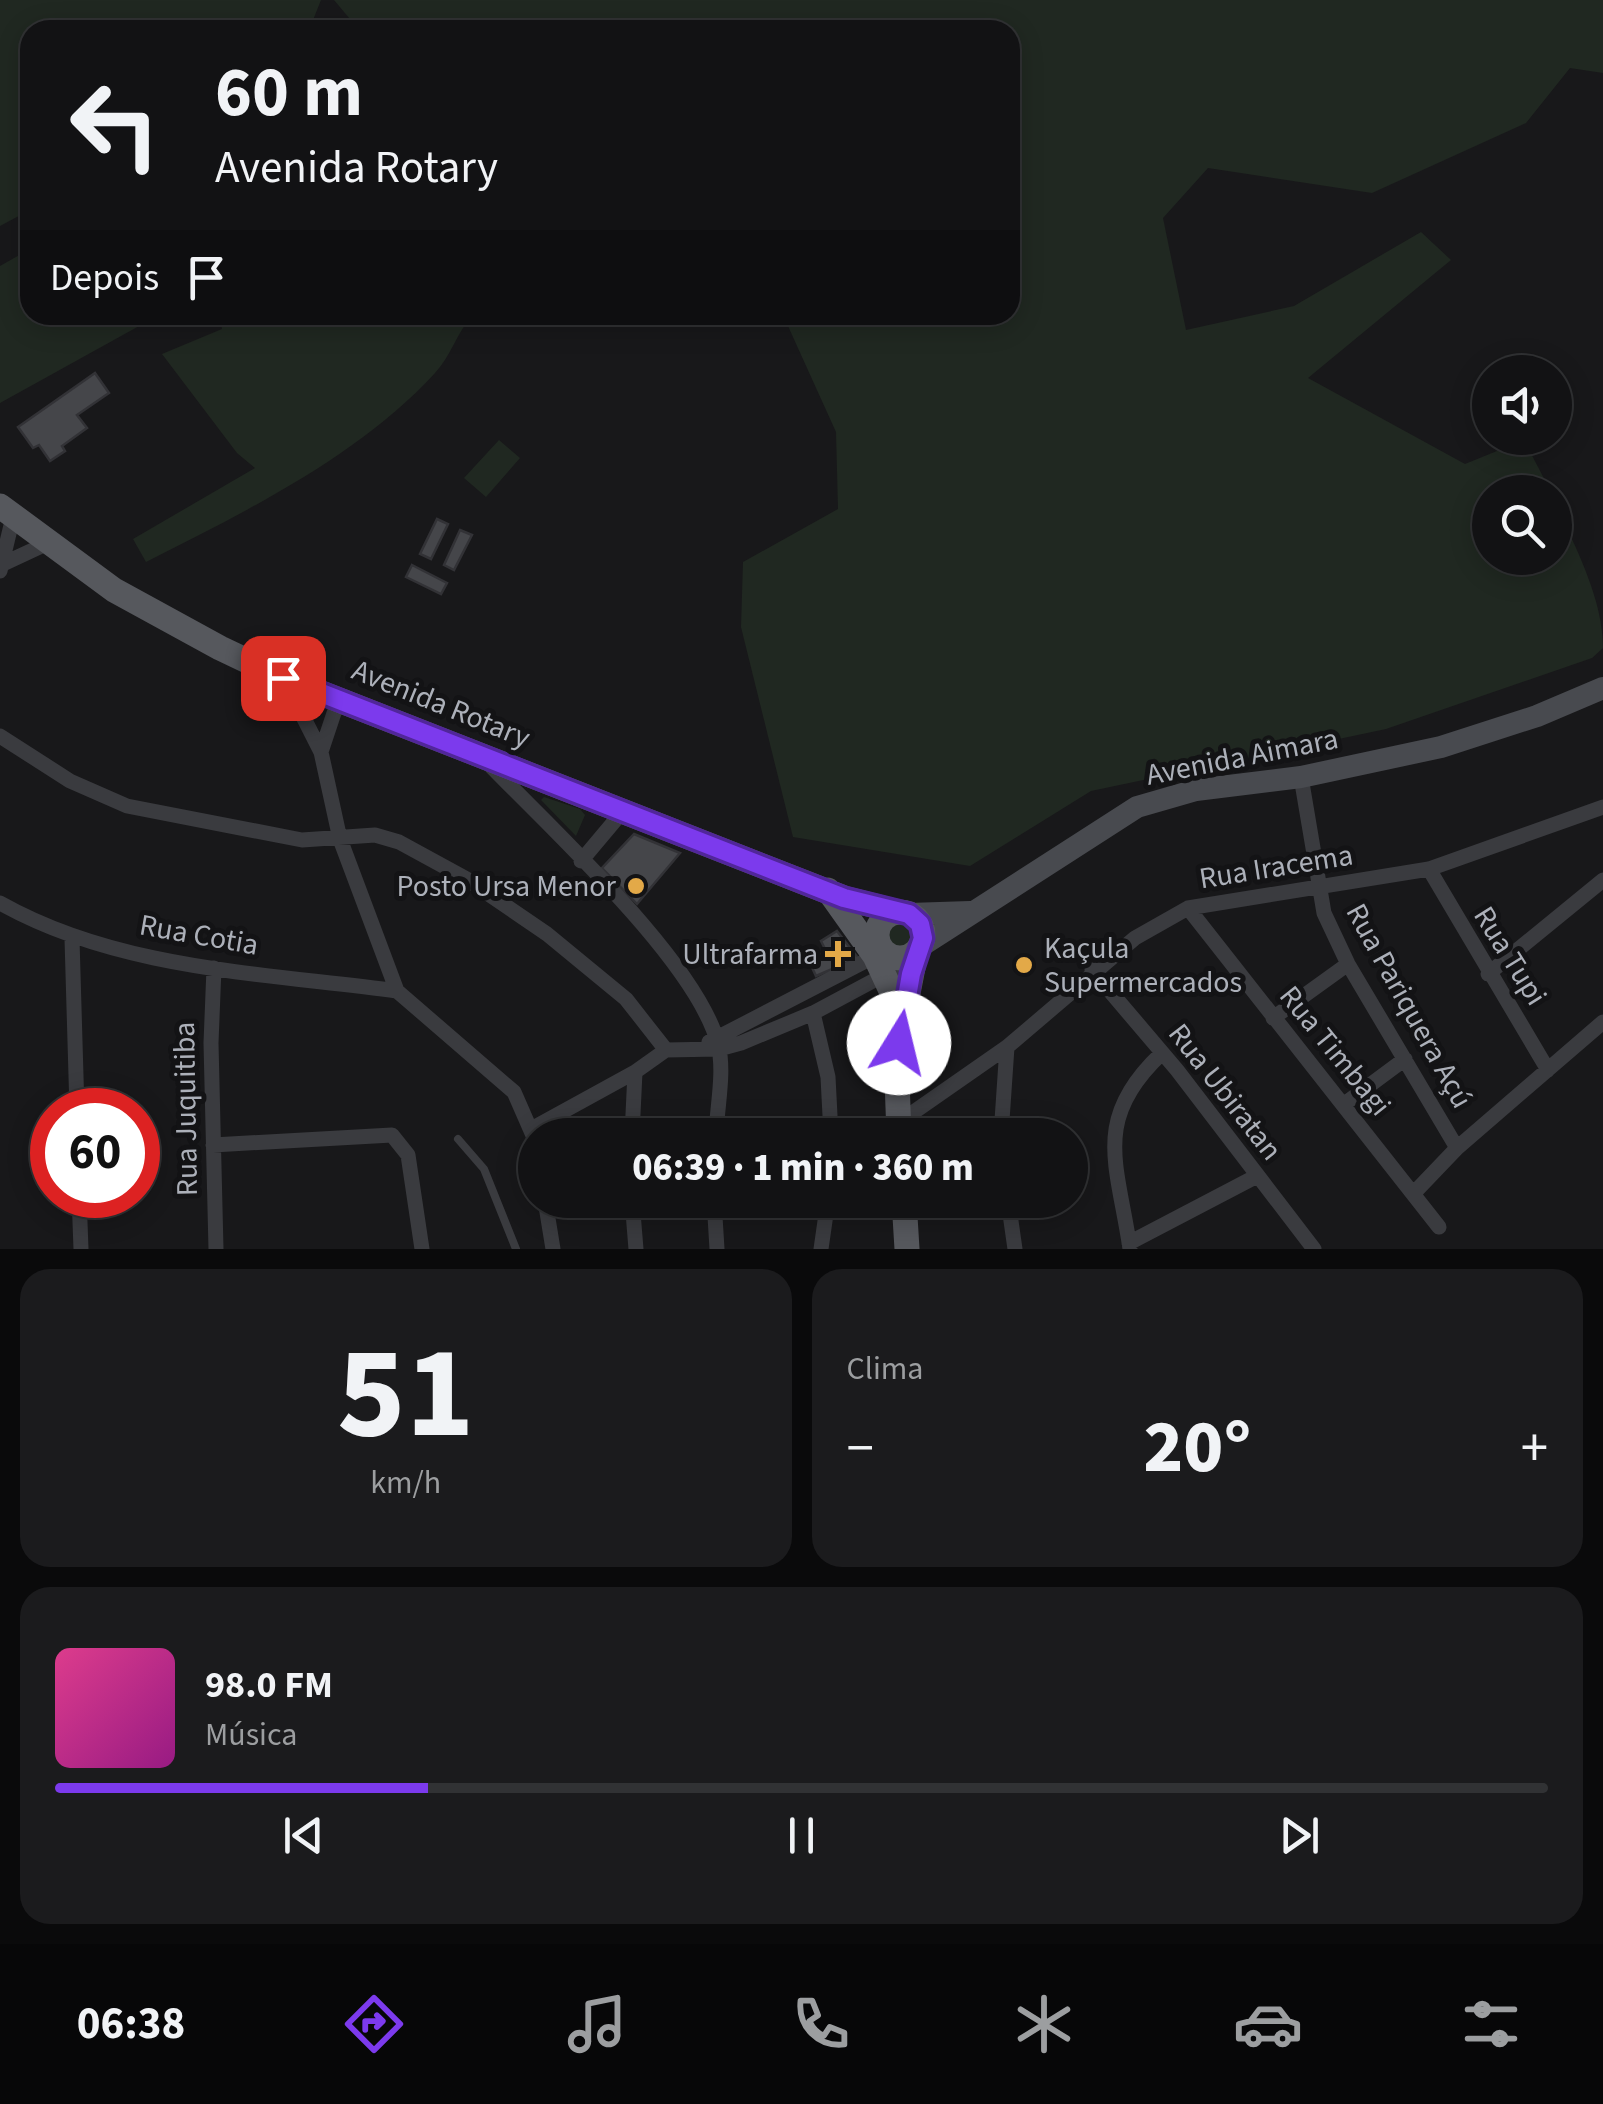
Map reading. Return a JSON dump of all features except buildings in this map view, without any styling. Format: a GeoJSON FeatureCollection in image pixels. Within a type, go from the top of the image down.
{"type":"FeatureCollection","features":[{"type":"Feature","properties":{"kind":"main road","name":"Avenida Rotary"},"geometry":{"type":"LineString","coordinates":[[7,512],[48,544],[155,614],[283,678],[828,890],[904,913]]}},
{"type":"Feature","properties":{"kind":"main road","name":"Avenida Aimara"},"geometry":{"type":"LineString","coordinates":[[915,952],[1137,807],[1196,790],[1301,778],[1441,747],[1537,716],[1603,688]]}},
{"type":"Feature","properties":{"kind":"main road"},"geometry":{"type":"LineString","coordinates":[[828,890],[880,965],[894,998],[899,1043],[898,1118]]}},
{"type":"Feature","properties":{"kind":"main road"},"geometry":{"type":"LineString","coordinates":[[915,952],[888,955],[878,943],[882,922],[904,913],[979,910]]}},
{"type":"Feature","properties":{"kind":"main road"},"geometry":{"type":"LineString","coordinates":[[899,1043],[920,924],[904,913]]}},
{"type":"Feature","properties":{"kind":"main road"},"geometry":{"type":"LineString","coordinates":[[905,1218],[907,1249]]}},
{"type":"Feature","properties":{"kind":"street"},"geometry":{"type":"LineString","coordinates":[[1,568],[7,512]]}},
{"type":"Feature","properties":{"kind":"street"},"geometry":{"type":"LineString","coordinates":[[1,568],[48,544]]}},
{"type":"Feature","properties":{"kind":"street"},"geometry":{"type":"LineString","coordinates":[[283,678],[321,752],[340,839],[397,991],[514,1092],[526,1118]]}},
{"type":"Feature","properties":{"kind":"street"},"geometry":{"type":"LineString","coordinates":[[321,752],[339,698]]}},
{"type":"Feature","properties":{"kind":"street"},"geometry":{"type":"LineString","coordinates":[[0,736],[70,781],[127,806],[302,840],[375,835],[465,878],[548,934],[626,999],[666,1050]]}},
{"type":"Feature","properties":{"kind":"street"},"geometry":{"type":"LineString","coordinates":[[480,755],[672,962],[712,1044],[715,1118]]}},
{"type":"Feature","properties":{"kind":"street","name":"Rua Pariquera Açú"},"geometry":{"type":"LineString","coordinates":[[1301,778],[1318,889],[1348,964],[1457,1148]]}},
{"type":"Feature","properties":{"kind":"street","name":"Rua Iracema"},"geometry":{"type":"LineString","coordinates":[[912,1118],[1007,1046],[1092,970],[1147,930],[1188,908],[1428,869],[1603,807]]}},
{"type":"Feature","properties":{"kind":"street"},"geometry":{"type":"LineString","coordinates":[[582,861],[623,811]]}},
{"type":"Feature","properties":{"kind":"street","name":"Rua Tupi"},"geometry":{"type":"LineString","coordinates":[[1428,869],[1548,1070]]}},
{"type":"Feature","properties":{"kind":"street"},"geometry":{"type":"LineString","coordinates":[[1488,974],[1603,880]]}},
{"type":"Feature","properties":{"kind":"street","name":"Rua Cotia"},"geometry":{"type":"LineString","coordinates":[[0,903],[72,939],[214,968],[397,991]]}},
{"type":"Feature","properties":{"kind":"street","name":"Rua Timbagi"},"geometry":{"type":"LineString","coordinates":[[1188,908],[1439,1227]]}},
{"type":"Feature","properties":{"kind":"street"},"geometry":{"type":"LineString","coordinates":[[72,939],[76,1088]]}},
{"type":"Feature","properties":{"kind":"street"},"geometry":{"type":"LineString","coordinates":[[712,1044],[915,952]]}},
{"type":"Feature","properties":{"kind":"street"},"geometry":{"type":"LineString","coordinates":[[1273,1018],[1348,964]]}},
{"type":"Feature","properties":{"kind":"street"},"geometry":{"type":"LineString","coordinates":[[560,1118],[666,1050],[712,1044],[813,1014],[880,965]]}},
{"type":"Feature","properties":{"kind":"street","name":"Rua Juquitiba"},"geometry":{"type":"LineString","coordinates":[[214,968],[216,1249]]}},
{"type":"Feature","properties":{"kind":"street","name":"Rua Ubiratan"},"geometry":{"type":"LineString","coordinates":[[1092,970],[1314,1249]]}},
{"type":"Feature","properties":{"kind":"street"},"geometry":{"type":"LineString","coordinates":[[813,1014],[828,1077],[830,1118]]}},
{"type":"Feature","properties":{"kind":"street"},"geometry":{"type":"LineString","coordinates":[[1413,1194],[1457,1148],[1603,1022]]}},
{"type":"Feature","properties":{"kind":"street"},"geometry":{"type":"LineString","coordinates":[[1002,1118],[1007,1046]]}},
{"type":"Feature","properties":{"kind":"street"},"geometry":{"type":"LineString","coordinates":[[1161,1054],[1132,1084],[1117,1114],[1116,1161],[1129,1246],[1257,1176]]}},
{"type":"Feature","properties":{"kind":"street"},"geometry":{"type":"LineString","coordinates":[[1343,1104],[1405,1059]]}},
{"type":"Feature","properties":{"kind":"street"},"geometry":{"type":"LineString","coordinates":[[633,1118],[635,1072]]}},
{"type":"Feature","properties":{"kind":"street"},"geometry":{"type":"LineString","coordinates":[[213,1145],[392,1135],[408,1156],[422,1249]]}},
{"type":"Feature","properties":{"kind":"street"},"geometry":{"type":"LineString","coordinates":[[80,1218],[81,1249]]}},
{"type":"Feature","properties":{"kind":"street"},"geometry":{"type":"LineString","coordinates":[[548,1218],[553,1249]]}},
{"type":"Feature","properties":{"kind":"street"},"geometry":{"type":"LineString","coordinates":[[633,1218],[636,1249]]}},
{"type":"Feature","properties":{"kind":"street"},"geometry":{"type":"LineString","coordinates":[[715,1218],[718,1249]]}},
{"type":"Feature","properties":{"kind":"street"},"geometry":{"type":"LineString","coordinates":[[821,1249],[825,1218]]}},
{"type":"Feature","properties":{"kind":"street"},"geometry":{"type":"LineString","coordinates":[[1011,1218],[1015,1249]]}},
{"type":"Feature","properties":{"kind":"lane"},"geometry":{"type":"LineString","coordinates":[[458,1139],[484,1169],[516,1249]]}},
{"type":"Feature","properties":{"kind":"shaded area"},"geometry":{"type":"Polygon","coordinates":[[[0,0],[321,0],[313,20],[20,20],[20,215],[0,226],[0,0]]]}},
{"type":"Feature","properties":{"kind":"shaded area"},"geometry":{"type":"Polygon","coordinates":[[[334,0],[1603,0],[1603,73],[1570,68],[1526,123],[1372,193],[1208,168],[1163,218],[1186,330],[1294,306],[1421,232],[1451,260],[1308,378],[1465,464],[1487,455],[1532,455],[1542,475],[1472,475],[1472,575],[1572,575],[1572,540],[1593,592],[1603,648],[1592,658],[1386,729],[1091,791],[970,866],[793,837],[741,627],[743,562],[838,509],[836,432],[788,325],[1020,325],[1020,20],[351,20],[334,0]]]}},
{"type":"Feature","properties":{"kind":"shaded area"},"geometry":{"type":"Polygon","coordinates":[[[20,255],[20,325],[141,325],[0,403],[0,266],[20,255]]]}},
{"type":"Feature","properties":{"kind":"shaded area"},"geometry":{"type":"Polygon","coordinates":[[[221,325],[466,325],[435,373],[372,431],[299,480],[146,562],[133,539],[255,468],[237,453],[162,354],[222,329],[221,325]]]}},
{"type":"Feature","properties":{"kind":"shaded area"},"geometry":{"type":"Polygon","coordinates":[[[499,440],[520,458],[486,497],[464,478],[499,440]]]}},
{"type":"Feature","properties":{"kind":"shaded area"},"geometry":{"type":"Polygon","coordinates":[[[544,797],[580,809],[585,815],[576,836],[541,800],[544,797]]]}},
{"type":"Feature","properties":{"kind":"shaded area"},"geometry":{"type":"Polygon","coordinates":[[[899,921],[913,930],[914,936],[905,950],[899,951],[885,942],[884,936],[893,922],[899,921]]]}},
{"type":"Feature","properties":{"kind":"place","name":"Posto Ursa Menor"},"geometry":{"type":"Point","coordinates":[636,886]}},
{"type":"Feature","properties":{"kind":"place","name":"Ultrafarma"},"geometry":{"type":"Point","coordinates":[838,954]}},
{"type":"Feature","properties":{"kind":"place","name":"Kaçula Supermercados"},"geometry":{"type":"Point","coordinates":[1024,965]}},
{"type":"Feature","properties":{"kind":"route"},"geometry":{"type":"LineString","coordinates":[[283,678],[762,862],[844,898],[909,914],[920,924],[923,938],[916,952],[899,1043]]}}]}
